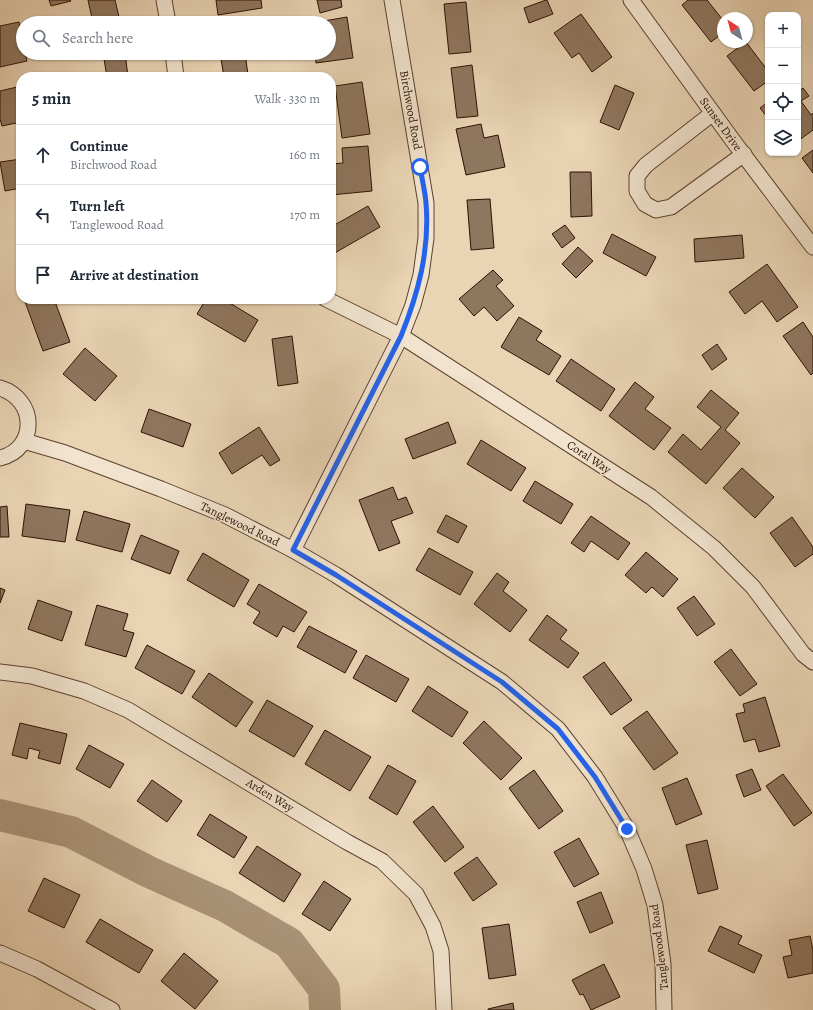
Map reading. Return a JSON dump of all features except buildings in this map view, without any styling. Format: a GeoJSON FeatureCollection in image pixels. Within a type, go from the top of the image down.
{"type":"FeatureCollection","features":[{"type":"Feature","properties":{"kind":"street"},"geometry":{"type":"LineString","coordinates":[[164,0],[167,16]]}},
{"type":"Feature","properties":{"kind":"street","name":"Birchwood Road"},"geometry":{"type":"LineString","coordinates":[[293,550],[401,336],[413,305],[421,275],[426,238],[426,203],[392,0]]}},
{"type":"Feature","properties":{"kind":"street","name":"Sunset Drive"},"geometry":{"type":"LineString","coordinates":[[631,0],[813,247]]}},
{"type":"Feature","properties":{"kind":"street"},"geometry":{"type":"LineString","coordinates":[[174,60],[175,72]]}},
{"type":"Feature","properties":{"kind":"street"},"geometry":{"type":"LineString","coordinates":[[713,113],[646,165],[637,176],[637,191],[645,204],[656,210],[671,207],[744,154]]}},
{"type":"Feature","properties":{"kind":"street","name":"Coral Way"},"geometry":{"type":"LineString","coordinates":[[336,304],[401,336],[651,497],[714,548],[753,587],[803,654],[813,662]]}},
{"type":"Feature","properties":{"kind":"street"},"geometry":{"type":"LineString","coordinates":[[0,388],[8,391],[18,398],[25,407],[28,418],[28,430],[24,441],[17,450],[0,458]]}},
{"type":"Feature","properties":{"kind":"street","name":"Tanglewood Road"},"geometry":{"type":"LineString","coordinates":[[24,441],[65,453],[204,506],[225,515],[293,550],[336,575],[502,682],[558,729],[595,777],[627,829],[644,869],[655,905],[664,964],[668,1009]]}},
{"type":"Feature","properties":{"kind":"street","name":"Arden Way"},"geometry":{"type":"LineString","coordinates":[[0,672],[32,676],[84,691],[128,710],[347,842],[382,860],[416,894],[433,926],[441,951],[444,1010]]}},
{"type":"Feature","properties":{"kind":"street"},"geometry":{"type":"LineString","coordinates":[[0,953],[37,969],[112,1010]]}},
{"type":"Feature","properties":{"kind":"waterway"},"geometry":{"type":"LineString","coordinates":[[0,815],[71,832],[149,872],[225,906],[289,943],[324,989],[325,1010]]}},
{"type":"Feature","properties":{"kind":"route"},"geometry":{"type":"LineString","coordinates":[[420,167],[426,203],[426,238],[421,275],[413,305],[401,336],[293,550],[336,575],[502,682],[558,729],[595,777],[627,829]]}}]}
